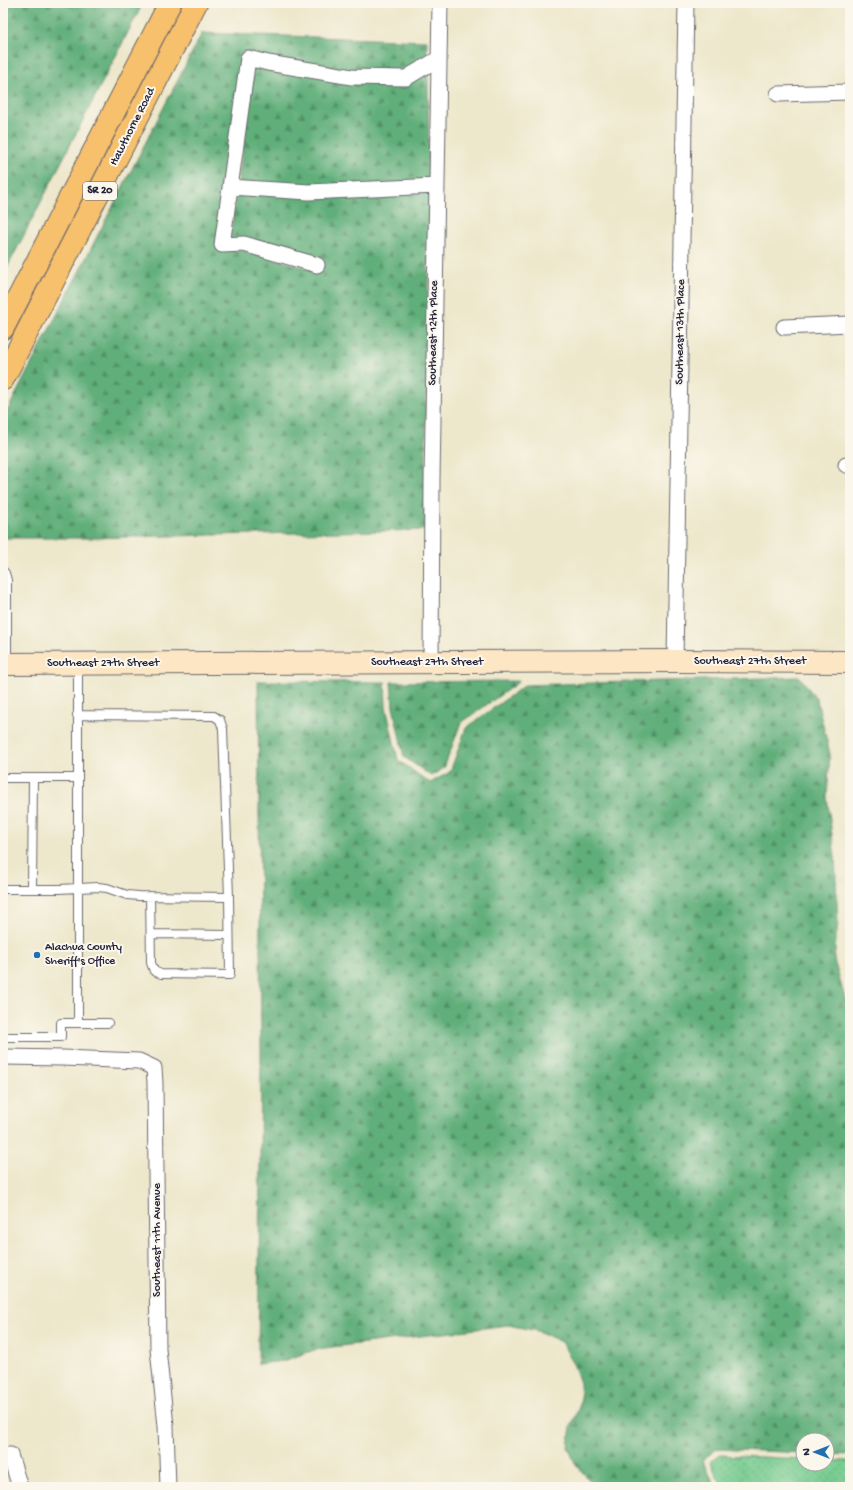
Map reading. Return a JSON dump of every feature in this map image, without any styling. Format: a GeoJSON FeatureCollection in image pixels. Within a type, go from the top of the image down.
{"type":"FeatureCollection","features":[{"type":"Feature","properties":{"kind":"highway","name":"Hawthorne Road"},"geometry":{"type":"LineString","coordinates":[[3,328],[170,3]]}},
{"type":"Feature","properties":{"kind":"highway","name":"Hawthorne Road"},"geometry":{"type":"LineString","coordinates":[[3,379],[10,348],[175,45],[196,3]]}},
{"type":"Feature","properties":{"kind":"highway"},"geometry":{"type":"LineString","coordinates":[[154,34],[175,45]]}},
{"type":"Feature","properties":{"kind":"street","name":"Southeast 12th Place"},"geometry":{"type":"LineString","coordinates":[[431,663],[436,186],[440,3]]}},
{"type":"Feature","properties":{"kind":"street","name":"Southeast 13th Place"},"geometry":{"type":"LineString","coordinates":[[675,661],[686,3]]}},
{"type":"Feature","properties":{"kind":"street"},"geometry":{"type":"LineString","coordinates":[[317,265],[244,244],[222,245],[248,58],[352,78],[406,78],[438,59]]}},
{"type":"Feature","properties":{"kind":"street"},"geometry":{"type":"LineString","coordinates":[[778,94],[850,92]]}},
{"type":"Feature","properties":{"kind":"street"},"geometry":{"type":"LineString","coordinates":[[230,187],[309,192],[436,186]]}},
{"type":"Feature","properties":{"kind":"street"},"geometry":{"type":"LineString","coordinates":[[784,327],[850,324]]}},
{"type":"Feature","properties":{"kind":"street","name":"Southeast 27th Street"},"geometry":{"type":"LineString","coordinates":[[5,664],[675,661],[850,662]]}},
{"type":"Feature","properties":{"kind":"street","name":"Southeast 11th Avenue"},"geometry":{"type":"LineString","coordinates":[[3,1057],[80,1058],[139,1061],[154,1068],[157,1177],[158,1349],[166,1426],[168,1487]]}},
{"type":"Feature","properties":{"kind":"street"},"geometry":{"type":"LineString","coordinates":[[3,1455],[10,1455],[20,1487]]}},
{"type":"Feature","properties":{"kind":"lane"},"geometry":{"type":"LineString","coordinates":[[3,571],[7,580],[5,664]]}},
{"type":"Feature","properties":{"kind":"lane"},"geometry":{"type":"LineString","coordinates":[[78,664],[78,1023]]}},
{"type":"Feature","properties":{"kind":"lane"},"geometry":{"type":"LineString","coordinates":[[77,715],[214,716],[220,720],[223,729],[229,897],[230,975],[161,974],[154,971],[151,963],[150,896]]}},
{"type":"Feature","properties":{"kind":"lane"},"geometry":{"type":"LineString","coordinates":[[3,778],[78,778]]}},
{"type":"Feature","properties":{"kind":"lane"},"geometry":{"type":"LineString","coordinates":[[32,889],[33,778]]}},
{"type":"Feature","properties":{"kind":"lane"},"geometry":{"type":"LineString","coordinates":[[3,889],[107,888],[127,895],[229,897]]}},
{"type":"Feature","properties":{"kind":"lane"},"geometry":{"type":"LineString","coordinates":[[151,934],[229,935]]}},
{"type":"Feature","properties":{"kind":"lane"},"geometry":{"type":"LineString","coordinates":[[3,1037],[61,1037],[61,1023],[108,1023]]}},
{"type":"Feature","properties":{"kind":"green space"},"geometry":{"type":"Polygon","coordinates":[[[3,3],[143,3],[3,276],[3,3]]]}},
{"type":"Feature","properties":{"kind":"green space"},"geometry":{"type":"Polygon","coordinates":[[[202,33],[427,41],[427,59],[404,73],[352,72],[243,52],[216,244],[321,272],[325,261],[269,245],[230,239],[236,193],[429,192],[425,530],[88,538],[3,538],[3,419],[202,33]]]}},
{"type":"Feature","properties":{"kind":"green space"},"geometry":{"type":"Polygon","coordinates":[[[254,66],[428,73],[429,181],[309,187],[238,182],[254,66]]]}},
{"type":"Feature","properties":{"kind":"green space"},"geometry":{"type":"Polygon","coordinates":[[[800,677],[817,700],[830,754],[827,797],[835,857],[838,922],[834,960],[850,1016],[850,1455],[835,1454],[835,1432],[795,1432],[795,1453],[717,1449],[702,1460],[716,1487],[595,1487],[575,1463],[568,1447],[571,1427],[581,1402],[580,1383],[574,1366],[562,1342],[538,1331],[508,1325],[317,1349],[283,1361],[258,1364],[261,1057],[258,681],[385,682],[386,707],[398,760],[430,783],[450,772],[466,728],[525,685],[800,677]]]}},
{"type":"Feature","properties":{"kind":"green space"},"geometry":{"type":"Polygon","coordinates":[[[520,681],[461,723],[444,768],[431,776],[404,757],[393,707],[391,682],[520,681]]]}},
{"type":"Feature","properties":{"kind":"green space"},"geometry":{"type":"Polygon","coordinates":[[[719,1455],[795,1459],[795,1472],[835,1472],[835,1460],[850,1461],[850,1487],[723,1487],[710,1462],[719,1455]]]}},
{"type":"Feature","properties":{"kind":"place","name":"Alachua County Sheriff's Office"},"geometry":{"type":"Point","coordinates":[37,955]}}]}
